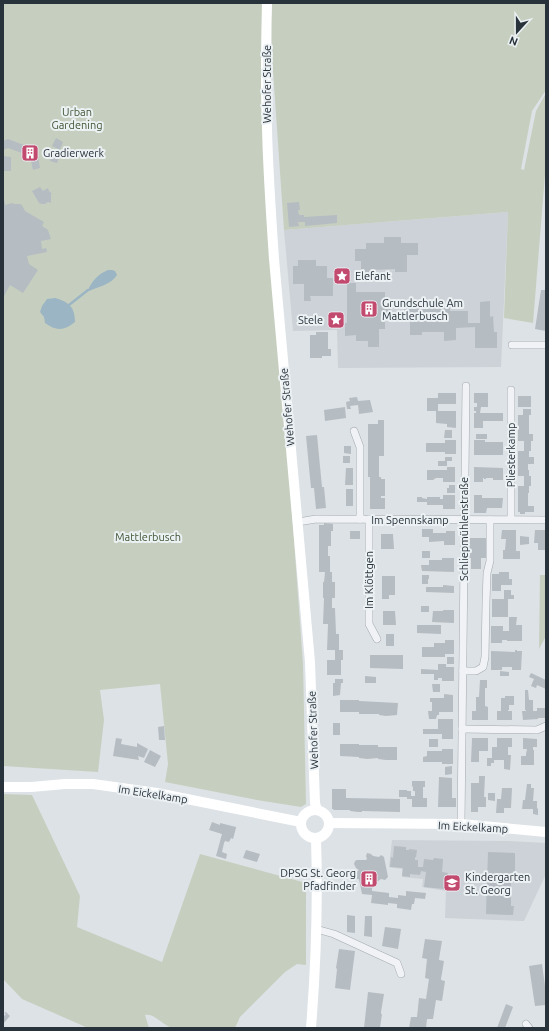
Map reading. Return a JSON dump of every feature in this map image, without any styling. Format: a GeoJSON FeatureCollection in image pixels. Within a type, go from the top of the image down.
{"type":"FeatureCollection","features":[{"type":"Feature","properties":{"kind":"street","name":"Wehofer Straße"},"geometry":{"type":"LineString","coordinates":[[267,3],[266,127],[270,198],[274,259],[310,662],[315,803],[317,810]]}},
{"type":"Feature","properties":{"kind":"street"},"geometry":{"type":"LineString","coordinates":[[512,345],[546,345]]}},
{"type":"Feature","properties":{"kind":"street","name":"Schliepmühlenstraße"},"geometry":{"type":"LineString","coordinates":[[461,824],[466,386]]}},
{"type":"Feature","properties":{"kind":"street","name":"Pliesterkamp"},"geometry":{"type":"LineString","coordinates":[[511,390],[511,519]]}},
{"type":"Feature","properties":{"kind":"street"},"geometry":{"type":"LineString","coordinates":[[354,431],[360,447],[360,519]]}},
{"type":"Feature","properties":{"kind":"street","name":"Im Spennskamp"},"geometry":{"type":"LineString","coordinates":[[298,522],[316,519],[546,520]]}},
{"type":"Feature","properties":{"kind":"street","name":"Im Klöttgen"},"geometry":{"type":"LineString","coordinates":[[369,519],[369,624],[377,638]]}},
{"type":"Feature","properties":{"kind":"street","name":"Schliepmühlenstraße"},"geometry":{"type":"LineString","coordinates":[[463,671],[476,671],[483,667],[485,658],[486,603],[490,561],[490,520]]}},
{"type":"Feature","properties":{"kind":"street"},"geometry":{"type":"LineString","coordinates":[[462,729],[536,730],[546,726]]}},
{"type":"Feature","properties":{"kind":"street","name":"Im Eickelkamp"},"geometry":{"type":"LineString","coordinates":[[3,787],[93,784],[157,794],[301,822]]}},
{"type":"Feature","properties":{"kind":"street"},"geometry":{"type":"LineString","coordinates":[[317,810],[325,814],[328,818],[329,826],[326,833],[316,838],[305,833],[301,826],[301,822],[307,813],[317,810]]}},
{"type":"Feature","properties":{"kind":"street","name":"Im Eickelkamp"},"geometry":{"type":"LineString","coordinates":[[329,823],[461,824],[546,832]]}},
{"type":"Feature","properties":{"kind":"street"},"geometry":{"type":"LineString","coordinates":[[311,1028],[316,952],[316,838]]}},
{"type":"Feature","properties":{"kind":"street"},"geometry":{"type":"LineString","coordinates":[[316,929],[334,934],[397,963],[401,974]]}},
{"type":"Feature","properties":{"kind":"shaded area"},"geometry":{"type":"Polygon","coordinates":[[[508,212],[501,367],[338,368],[337,330],[293,331],[284,230],[508,212]]]}},
{"type":"Feature","properties":{"kind":"shaded area"},"geometry":{"type":"Polygon","coordinates":[[[392,840],[509,841],[546,843],[546,874],[524,921],[445,918],[446,891],[422,887],[423,879],[402,877],[402,869],[389,867],[392,840]]]}},
{"type":"Feature","properties":{"kind":"green space","name":"Mattlerbusch"},"geometry":{"type":"Polygon","coordinates":[[[3,3],[265,3],[278,320],[303,664],[306,804],[301,807],[165,782],[168,764],[160,684],[100,690],[104,720],[98,772],[3,766],[3,3]]]}},
{"type":"Feature","properties":{"kind":"green space"},"geometry":{"type":"Polygon","coordinates":[[[272,3],[546,3],[546,90],[532,111],[521,169],[524,170],[536,111],[546,93],[546,175],[533,323],[504,318],[508,212],[284,230],[272,56],[272,3]]]}},
{"type":"Feature","properties":{"kind":"green space"},"geometry":{"type":"Polygon","coordinates":[[[540,575],[546,575],[546,636],[539,649],[540,575]]]}},
{"type":"Feature","properties":{"kind":"green space"},"geometry":{"type":"Polygon","coordinates":[[[3,794],[32,795],[80,896],[77,927],[162,962],[200,854],[306,883],[306,965],[297,964],[285,972],[240,1017],[235,1028],[172,1028],[155,1017],[145,1015],[149,1028],[88,1028],[22,999],[3,979],[3,794]]]}},
{"type":"Feature","properties":{"kind":"water"},"geometry":{"type":"Polygon","coordinates":[[[108,270],[115,271],[117,275],[115,278],[100,287],[89,291],[88,290],[93,281],[108,270]]]}},
{"type":"Feature","properties":{"kind":"water"},"geometry":{"type":"Polygon","coordinates":[[[55,298],[67,303],[74,312],[75,317],[75,322],[60,329],[56,329],[45,323],[44,317],[40,312],[47,299],[55,298]]]}},
{"type":"Feature","properties":{"kind":"building"},"geometry":{"type":"Polygon","coordinates":[[[56,138],[63,142],[60,150],[52,146],[56,138]]]}},
{"type":"Feature","properties":{"kind":"building","name":"Gradierwerk"},"geometry":{"type":"Polygon","coordinates":[[[8,139],[37,150],[40,168],[33,170],[30,156],[8,148],[3,150],[3,141],[8,139]]]}},
{"type":"Feature","properties":{"kind":"building"},"geometry":{"type":"Polygon","coordinates":[[[53,155],[59,158],[57,163],[50,161],[53,155]]]}},
{"type":"Feature","properties":{"kind":"building"},"geometry":{"type":"Polygon","coordinates":[[[3,156],[11,157],[11,171],[3,171],[3,156]]]}},
{"type":"Feature","properties":{"kind":"building"},"geometry":{"type":"Polygon","coordinates":[[[40,187],[43,191],[48,188],[52,194],[51,203],[39,203],[32,191],[40,187]]]}},
{"type":"Feature","properties":{"kind":"building"},"geometry":{"type":"Polygon","coordinates":[[[4,198],[5,205],[12,203],[20,204],[25,211],[44,222],[42,226],[48,230],[51,239],[41,241],[42,249],[46,248],[47,252],[27,256],[29,264],[38,270],[23,293],[10,285],[3,298],[4,198]]]}},
{"type":"Feature","properties":{"kind":"building"},"geometry":{"type":"Polygon","coordinates":[[[299,202],[299,215],[304,215],[304,217],[337,215],[337,223],[305,226],[305,222],[298,222],[299,226],[289,227],[287,203],[299,202]]]}},
{"type":"Feature","properties":{"kind":"building"},"geometry":{"type":"Polygon","coordinates":[[[384,237],[401,237],[401,243],[418,243],[418,255],[407,255],[407,272],[395,272],[395,269],[373,270],[373,278],[361,278],[361,261],[355,261],[355,249],[366,249],[366,243],[384,243],[384,237]]]}},
{"type":"Feature","properties":{"kind":"building"},"geometry":{"type":"Polygon","coordinates":[[[298,260],[316,260],[316,266],[327,266],[327,278],[333,278],[333,296],[310,296],[311,301],[304,301],[304,284],[293,284],[293,266],[298,266],[298,260]]]}},
{"type":"Feature","properties":{"kind":"building","name":"Grundschule Am Mattlerbusch"},"geometry":{"type":"Polygon","coordinates":[[[347,283],[356,283],[356,292],[385,292],[385,300],[390,300],[391,318],[385,318],[385,329],[379,329],[379,347],[368,347],[368,341],[356,341],[356,335],[345,336],[345,323],[347,323],[347,283]]]}},
{"type":"Feature","properties":{"kind":"building"},"geometry":{"type":"Polygon","coordinates":[[[541,290],[546,290],[546,331],[535,329],[541,290]]]}},
{"type":"Feature","properties":{"kind":"building"},"geometry":{"type":"Polygon","coordinates":[[[416,300],[433,300],[433,306],[450,306],[450,311],[468,311],[468,323],[480,323],[480,302],[490,301],[490,317],[493,316],[494,332],[497,332],[497,348],[475,348],[475,327],[456,328],[456,340],[444,341],[444,332],[422,332],[422,335],[410,335],[410,318],[404,318],[404,306],[416,306],[416,300]]]}},
{"type":"Feature","properties":{"kind":"building"},"geometry":{"type":"Polygon","coordinates":[[[316,332],[328,332],[328,349],[331,349],[331,356],[310,358],[310,335],[316,335],[316,332]]]}},
{"type":"Feature","properties":{"kind":"building"},"geometry":{"type":"Polygon","coordinates":[[[438,393],[456,393],[456,404],[438,404],[438,411],[456,411],[456,428],[447,427],[447,424],[436,423],[436,411],[427,411],[427,398],[438,398],[438,393]]]}},
{"type":"Feature","properties":{"kind":"building"},"geometry":{"type":"Polygon","coordinates":[[[474,393],[488,393],[488,407],[481,407],[480,413],[503,413],[503,421],[483,421],[483,428],[474,428],[474,413],[476,413],[476,411],[474,411],[474,407],[477,407],[477,403],[474,403],[474,393]]]}},
{"type":"Feature","properties":{"kind":"building"},"geometry":{"type":"Polygon","coordinates":[[[518,396],[531,396],[531,407],[518,407],[518,396]]]}},
{"type":"Feature","properties":{"kind":"building"},"geometry":{"type":"Polygon","coordinates":[[[357,397],[358,401],[370,400],[373,412],[359,414],[358,405],[350,406],[351,409],[347,409],[346,402],[350,401],[349,398],[357,397]]]}},
{"type":"Feature","properties":{"kind":"building"},"geometry":{"type":"Polygon","coordinates":[[[345,407],[346,418],[325,421],[324,410],[345,407]]]}},
{"type":"Feature","properties":{"kind":"building"},"geometry":{"type":"Polygon","coordinates":[[[523,409],[531,409],[531,415],[529,415],[529,434],[533,434],[533,441],[531,441],[531,451],[529,451],[529,457],[534,457],[534,464],[528,464],[529,476],[531,476],[531,486],[529,486],[528,506],[534,506],[534,512],[525,512],[525,514],[520,514],[520,512],[518,512],[518,486],[524,486],[524,476],[518,476],[518,451],[524,451],[524,441],[518,441],[518,415],[523,415],[523,409]]]}},
{"type":"Feature","properties":{"kind":"building"},"geometry":{"type":"Polygon","coordinates":[[[378,420],[384,420],[384,456],[379,456],[379,477],[381,477],[381,479],[385,479],[385,496],[381,496],[381,498],[385,498],[385,509],[370,509],[370,477],[368,477],[368,424],[378,424],[378,420]]]}},
{"type":"Feature","properties":{"kind":"building"},"geometry":{"type":"Polygon","coordinates":[[[445,430],[452,430],[452,438],[444,438],[445,430]]]}},
{"type":"Feature","properties":{"kind":"building"},"geometry":{"type":"Polygon","coordinates":[[[476,434],[487,434],[487,439],[476,439],[476,434]]]}},
{"type":"Feature","properties":{"kind":"building"},"geometry":{"type":"Polygon","coordinates":[[[317,435],[322,487],[324,487],[326,508],[316,509],[314,488],[311,488],[306,436],[317,435]]]}},
{"type":"Feature","properties":{"kind":"building"},"geometry":{"type":"Polygon","coordinates":[[[445,440],[456,440],[456,454],[445,454],[445,452],[426,452],[426,443],[445,443],[445,440]]]}},
{"type":"Feature","properties":{"kind":"building"},"geometry":{"type":"Polygon","coordinates":[[[474,440],[485,440],[485,442],[503,442],[503,455],[474,455],[474,440]]]}},
{"type":"Feature","properties":{"kind":"building"},"geometry":{"type":"Polygon","coordinates":[[[344,446],[351,446],[351,454],[344,453],[344,446]]]}},
{"type":"Feature","properties":{"kind":"building"},"geometry":{"type":"Polygon","coordinates":[[[343,456],[350,456],[350,463],[343,463],[343,456]]]}},
{"type":"Feature","properties":{"kind":"building"},"geometry":{"type":"Polygon","coordinates":[[[445,457],[452,457],[452,461],[447,461],[447,466],[438,466],[438,461],[445,461],[445,457]]]}},
{"type":"Feature","properties":{"kind":"building"},"geometry":{"type":"Polygon","coordinates":[[[447,467],[455,467],[455,482],[443,482],[443,478],[427,480],[427,470],[447,470],[447,467]]]}},
{"type":"Feature","properties":{"kind":"building"},"geometry":{"type":"Polygon","coordinates":[[[474,467],[503,468],[503,480],[483,478],[483,482],[474,482],[474,467]]]}},
{"type":"Feature","properties":{"kind":"building"},"geometry":{"type":"Polygon","coordinates":[[[346,468],[353,468],[353,485],[345,485],[346,468]]]}},
{"type":"Feature","properties":{"kind":"building"},"geometry":{"type":"Polygon","coordinates":[[[449,485],[455,485],[455,493],[447,493],[447,488],[449,488],[449,485]]]}},
{"type":"Feature","properties":{"kind":"building"},"geometry":{"type":"Polygon","coordinates":[[[346,489],[353,489],[353,506],[346,506],[346,489]]]}},
{"type":"Feature","properties":{"kind":"building"},"geometry":{"type":"Polygon","coordinates":[[[443,495],[455,495],[455,509],[443,509],[443,505],[427,505],[427,502],[417,502],[417,497],[427,499],[427,497],[440,497],[440,499],[443,499],[443,495]]]}},
{"type":"Feature","properties":{"kind":"building"},"geometry":{"type":"Polygon","coordinates":[[[474,495],[482,495],[482,498],[503,498],[502,508],[487,508],[486,513],[474,513],[474,495]]]}},
{"type":"Feature","properties":{"kind":"building"},"geometry":{"type":"Polygon","coordinates":[[[324,523],[333,524],[333,531],[331,531],[331,546],[328,546],[328,556],[330,556],[330,572],[332,572],[332,582],[335,582],[335,598],[332,598],[332,608],[335,608],[336,634],[339,634],[339,650],[343,650],[341,675],[327,675],[327,660],[335,660],[335,650],[327,650],[328,624],[323,624],[323,582],[325,572],[319,572],[319,525],[324,525],[324,523]]]}},
{"type":"Feature","properties":{"kind":"building"},"geometry":{"type":"Polygon","coordinates":[[[422,529],[433,529],[433,533],[455,531],[455,545],[444,545],[444,541],[429,542],[429,537],[422,537],[422,529]]]}},
{"type":"Feature","properties":{"kind":"building"},"geometry":{"type":"Polygon","coordinates":[[[502,530],[516,530],[516,551],[520,551],[520,559],[503,559],[503,550],[505,550],[506,539],[501,539],[502,530]]]}},
{"type":"Feature","properties":{"kind":"building"},"geometry":{"type":"Polygon","coordinates":[[[535,530],[546,530],[546,550],[538,550],[538,543],[534,543],[535,530]]]}},
{"type":"Feature","properties":{"kind":"building"},"geometry":{"type":"Polygon","coordinates":[[[350,531],[360,531],[360,539],[350,539],[350,531]]]}},
{"type":"Feature","properties":{"kind":"building"},"geometry":{"type":"Polygon","coordinates":[[[381,534],[393,534],[394,549],[381,549],[381,534]]]}},
{"type":"Feature","properties":{"kind":"building"},"geometry":{"type":"Polygon","coordinates":[[[520,536],[529,537],[529,544],[520,545],[520,536]]]}},
{"type":"Feature","properties":{"kind":"building"},"geometry":{"type":"Polygon","coordinates":[[[466,538],[486,538],[486,558],[481,558],[481,569],[471,569],[471,558],[466,558],[466,538]]]}},
{"type":"Feature","properties":{"kind":"building"},"geometry":{"type":"Polygon","coordinates":[[[422,551],[430,551],[430,558],[422,558],[422,551]]]}},
{"type":"Feature","properties":{"kind":"building"},"geometry":{"type":"Polygon","coordinates":[[[442,558],[454,558],[454,572],[422,571],[421,565],[429,565],[429,560],[442,560],[442,558]]]}},
{"type":"Feature","properties":{"kind":"building"},"geometry":{"type":"Polygon","coordinates":[[[499,572],[509,572],[509,579],[512,579],[512,585],[501,585],[501,591],[492,591],[492,574],[499,574],[499,572]]]}},
{"type":"Feature","properties":{"kind":"building"},"geometry":{"type":"Polygon","coordinates":[[[422,575],[429,575],[428,584],[422,584],[422,575]]]}},
{"type":"Feature","properties":{"kind":"building"},"geometry":{"type":"Polygon","coordinates":[[[382,576],[395,576],[395,595],[389,595],[389,599],[382,599],[382,576]]]}},
{"type":"Feature","properties":{"kind":"building"},"geometry":{"type":"Polygon","coordinates":[[[443,585],[454,586],[454,593],[426,592],[426,587],[443,587],[443,585]]]}},
{"type":"Feature","properties":{"kind":"building"},"geometry":{"type":"Polygon","coordinates":[[[504,590],[511,590],[511,595],[514,595],[514,599],[508,599],[508,617],[492,617],[492,599],[504,599],[504,590]]]}},
{"type":"Feature","properties":{"kind":"building"},"geometry":{"type":"Polygon","coordinates":[[[421,606],[429,606],[429,612],[421,612],[421,606]]]}},
{"type":"Feature","properties":{"kind":"building"},"geometry":{"type":"Polygon","coordinates":[[[454,610],[454,623],[432,622],[433,611],[454,610]]]}},
{"type":"Feature","properties":{"kind":"building"},"geometry":{"type":"Polygon","coordinates":[[[383,611],[395,611],[396,625],[383,625],[383,611]]]}},
{"type":"Feature","properties":{"kind":"building"},"geometry":{"type":"Polygon","coordinates":[[[509,617],[517,617],[516,625],[522,625],[522,641],[502,640],[502,643],[491,643],[491,626],[503,626],[503,631],[509,631],[509,617]]]}},
{"type":"Feature","properties":{"kind":"building"},"geometry":{"type":"Polygon","coordinates":[[[417,625],[441,625],[441,634],[417,633],[417,625]]]}},
{"type":"Feature","properties":{"kind":"building"},"geometry":{"type":"Polygon","coordinates":[[[386,634],[394,634],[394,646],[386,646],[386,634]]]}},
{"type":"Feature","properties":{"kind":"building"},"geometry":{"type":"Polygon","coordinates":[[[445,640],[454,640],[454,654],[445,654],[445,657],[422,657],[422,647],[434,647],[434,643],[445,643],[445,640]]]}},
{"type":"Feature","properties":{"kind":"building"},"geometry":{"type":"Polygon","coordinates":[[[515,650],[522,651],[521,670],[512,670],[512,667],[502,667],[502,670],[491,670],[491,651],[515,652],[515,650]]]}},
{"type":"Feature","properties":{"kind":"building"},"geometry":{"type":"Polygon","coordinates":[[[370,655],[403,655],[403,669],[370,668],[370,655]]]}},
{"type":"Feature","properties":{"kind":"building"},"geometry":{"type":"Polygon","coordinates":[[[447,657],[454,657],[454,664],[447,664],[447,657]]]}},
{"type":"Feature","properties":{"kind":"building"},"geometry":{"type":"Polygon","coordinates":[[[438,664],[446,664],[446,667],[454,667],[454,681],[442,681],[442,678],[434,680],[434,674],[421,674],[421,669],[438,670],[438,664]]]}},
{"type":"Feature","properties":{"kind":"building"},"geometry":{"type":"Polygon","coordinates":[[[500,671],[509,672],[509,676],[500,676],[500,671]]]}},
{"type":"Feature","properties":{"kind":"building"},"geometry":{"type":"Polygon","coordinates":[[[531,673],[546,680],[546,689],[537,685],[536,688],[531,686],[534,679],[529,677],[531,673]]]}},
{"type":"Feature","properties":{"kind":"building"},"geometry":{"type":"Polygon","coordinates":[[[365,676],[376,677],[376,683],[365,683],[365,676]]]}},
{"type":"Feature","properties":{"kind":"building"},"geometry":{"type":"Polygon","coordinates":[[[335,679],[343,679],[343,683],[341,683],[340,695],[333,696],[333,683],[335,683],[335,679]]]}},
{"type":"Feature","properties":{"kind":"building"},"geometry":{"type":"Polygon","coordinates":[[[480,680],[487,680],[487,688],[485,688],[485,706],[488,707],[488,720],[472,720],[472,711],[476,711],[476,697],[479,697],[480,680]]]}},
{"type":"Feature","properties":{"kind":"building"},"geometry":{"type":"Polygon","coordinates":[[[432,684],[440,684],[440,692],[433,692],[432,684]]]}},
{"type":"Feature","properties":{"kind":"building"},"geometry":{"type":"Polygon","coordinates":[[[525,690],[528,690],[529,700],[533,700],[533,711],[537,711],[537,708],[546,708],[546,718],[523,720],[522,711],[526,711],[525,690]]]}},
{"type":"Feature","properties":{"kind":"building"},"geometry":{"type":"Polygon","coordinates":[[[444,694],[453,695],[453,712],[439,712],[436,719],[429,719],[428,711],[432,711],[432,702],[430,702],[430,698],[444,698],[444,694]]]}},
{"type":"Feature","properties":{"kind":"building"},"geometry":{"type":"Polygon","coordinates":[[[505,696],[514,696],[514,705],[509,705],[508,710],[512,711],[512,720],[497,720],[497,711],[501,711],[501,698],[505,698],[505,696]]]}},
{"type":"Feature","properties":{"kind":"building"},"geometry":{"type":"Polygon","coordinates":[[[340,700],[398,703],[397,715],[386,716],[379,714],[359,714],[359,712],[340,712],[340,700]]]}},
{"type":"Feature","properties":{"kind":"building"},"geometry":{"type":"Polygon","coordinates":[[[438,719],[453,719],[453,739],[442,739],[442,734],[423,734],[423,729],[438,729],[438,719]]]}},
{"type":"Feature","properties":{"kind":"building"},"geometry":{"type":"Polygon","coordinates":[[[333,723],[340,723],[340,735],[333,735],[333,723]]]}},
{"type":"Feature","properties":{"kind":"building"},"geometry":{"type":"Polygon","coordinates":[[[164,726],[165,740],[159,740],[158,727],[164,726]]]}},
{"type":"Feature","properties":{"kind":"building"},"geometry":{"type":"Polygon","coordinates":[[[116,738],[122,739],[121,744],[137,747],[137,743],[148,749],[144,758],[138,756],[139,760],[113,756],[116,738]]]}},
{"type":"Feature","properties":{"kind":"building"},"geometry":{"type":"Polygon","coordinates":[[[472,738],[488,738],[488,751],[479,751],[479,762],[471,762],[472,738]]]}},
{"type":"Feature","properties":{"kind":"building"},"geometry":{"type":"Polygon","coordinates":[[[497,738],[512,738],[512,747],[508,747],[508,755],[511,755],[510,770],[504,769],[504,760],[494,760],[494,763],[491,763],[491,766],[487,766],[487,758],[492,758],[492,747],[497,747],[497,738]]]}},
{"type":"Feature","properties":{"kind":"building"},"geometry":{"type":"Polygon","coordinates":[[[523,738],[537,739],[537,747],[533,747],[534,765],[521,765],[521,756],[526,756],[527,749],[523,749],[523,738]]]}},
{"type":"Feature","properties":{"kind":"building"},"geometry":{"type":"Polygon","coordinates":[[[429,739],[438,739],[438,747],[429,747],[429,739]]]}},
{"type":"Feature","properties":{"kind":"building"},"geometry":{"type":"Polygon","coordinates":[[[340,744],[397,747],[397,760],[340,756],[340,744]]]}},
{"type":"Feature","properties":{"kind":"building"},"geometry":{"type":"Polygon","coordinates":[[[442,749],[453,749],[453,764],[442,764],[442,762],[423,762],[423,757],[427,756],[427,751],[442,751],[442,749]]]}},
{"type":"Feature","properties":{"kind":"building"},"geometry":{"type":"Polygon","coordinates":[[[150,750],[161,756],[155,767],[144,762],[150,750]]]}},
{"type":"Feature","properties":{"kind":"building"},"geometry":{"type":"Polygon","coordinates":[[[452,766],[452,774],[445,775],[445,767],[452,766]]]}},
{"type":"Feature","properties":{"kind":"building"},"geometry":{"type":"Polygon","coordinates":[[[479,776],[485,776],[484,797],[486,797],[486,807],[478,807],[478,812],[471,812],[471,783],[479,783],[479,776]]]}},
{"type":"Feature","properties":{"kind":"building"},"geometry":{"type":"Polygon","coordinates":[[[439,777],[452,778],[452,798],[456,798],[456,807],[438,807],[439,777]]]}},
{"type":"Feature","properties":{"kind":"building"},"geometry":{"type":"Polygon","coordinates":[[[412,781],[425,781],[425,787],[423,787],[423,798],[427,798],[427,807],[412,807],[412,799],[407,799],[407,797],[399,797],[399,790],[411,791],[411,796],[415,796],[412,781]]]}},
{"type":"Feature","properties":{"kind":"building"},"geometry":{"type":"Polygon","coordinates":[[[527,784],[531,784],[531,788],[534,788],[533,801],[537,801],[538,815],[533,814],[533,809],[522,809],[527,784]]]}},
{"type":"Feature","properties":{"kind":"building"},"geometry":{"type":"Polygon","coordinates":[[[502,788],[512,788],[511,808],[504,808],[504,813],[496,813],[497,799],[501,799],[502,788]]]}},
{"type":"Feature","properties":{"kind":"building"},"geometry":{"type":"Polygon","coordinates":[[[332,789],[346,789],[346,798],[400,799],[400,812],[358,812],[350,810],[334,810],[332,809],[332,789]]]}},
{"type":"Feature","properties":{"kind":"building"},"geometry":{"type":"Polygon","coordinates":[[[488,793],[495,793],[495,801],[488,800],[488,793]]]}},
{"type":"Feature","properties":{"kind":"building"},"geometry":{"type":"Polygon","coordinates":[[[212,822],[220,825],[220,823],[236,827],[233,839],[231,838],[229,842],[225,841],[224,843],[222,852],[227,854],[226,859],[216,856],[222,834],[209,830],[212,822]]]}},
{"type":"Feature","properties":{"kind":"building"},"geometry":{"type":"Polygon","coordinates":[[[394,846],[406,847],[406,850],[417,850],[415,860],[418,860],[418,867],[423,867],[424,859],[443,859],[442,872],[448,873],[447,882],[445,881],[444,889],[424,887],[426,872],[421,871],[420,875],[410,874],[410,877],[402,876],[403,868],[390,867],[391,857],[393,858],[394,846]]]}},
{"type":"Feature","properties":{"kind":"building"},"geometry":{"type":"Polygon","coordinates":[[[246,850],[260,854],[257,862],[243,858],[246,850]]]}},
{"type":"Feature","properties":{"kind":"building"},"geometry":{"type":"Polygon","coordinates":[[[488,852],[515,853],[515,878],[511,878],[511,906],[514,906],[513,915],[486,914],[488,852]]]}},
{"type":"Feature","properties":{"kind":"building","name":"DPSG St. Georg Pfadfinder"},"geometry":{"type":"Polygon","coordinates":[[[367,853],[373,856],[379,857],[381,855],[384,857],[388,877],[385,880],[381,879],[374,884],[375,886],[372,888],[372,891],[389,893],[389,897],[398,898],[398,895],[406,896],[406,891],[426,893],[425,899],[415,898],[411,910],[397,908],[397,904],[388,903],[388,905],[371,903],[372,895],[362,894],[359,879],[356,879],[355,876],[355,873],[359,870],[354,864],[357,860],[366,860],[367,853]]]}},
{"type":"Feature","properties":{"kind":"building"},"geometry":{"type":"Polygon","coordinates":[[[347,915],[355,916],[355,933],[347,932],[347,915]]]}},
{"type":"Feature","properties":{"kind":"building"},"geometry":{"type":"Polygon","coordinates":[[[365,916],[372,916],[372,937],[364,936],[365,916]]]}},
{"type":"Feature","properties":{"kind":"building"},"geometry":{"type":"Polygon","coordinates":[[[385,927],[401,929],[398,949],[382,946],[385,927]]]}},
{"type":"Feature","properties":{"kind":"building"},"geometry":{"type":"Polygon","coordinates":[[[425,939],[442,941],[439,960],[444,961],[441,980],[445,981],[442,1001],[436,1000],[433,1019],[427,1019],[426,1028],[409,1028],[411,1017],[417,1017],[419,998],[426,999],[429,979],[425,978],[427,959],[422,958],[425,939]]]}},
{"type":"Feature","properties":{"kind":"building"},"geometry":{"type":"Polygon","coordinates":[[[339,949],[355,951],[350,990],[335,988],[339,949]]]}},
{"type":"Feature","properties":{"kind":"building"},"geometry":{"type":"Polygon","coordinates":[[[542,964],[546,1005],[535,1006],[529,966],[542,964]]]}},
{"type":"Feature","properties":{"kind":"building"},"geometry":{"type":"Polygon","coordinates":[[[368,992],[384,994],[380,1028],[364,1028],[368,992]]]}},
{"type":"Feature","properties":{"kind":"building"},"geometry":{"type":"Polygon","coordinates":[[[506,1004],[513,1007],[505,1028],[497,1028],[506,1004]]]}},
{"type":"Feature","properties":{"kind":"building"},"geometry":{"type":"Polygon","coordinates":[[[6,1012],[10,1016],[3,1024],[3,1015],[4,1016],[6,1014],[4,1013],[6,1012]]]}},
{"type":"Feature","properties":{"kind":"waterway"},"geometry":{"type":"LineString","coordinates":[[69,305],[88,290]]}},
{"type":"Feature","properties":{"kind":"place","name":"Gradierwerk"},"geometry":{"type":"Point","coordinates":[30,153]}},
{"type":"Feature","properties":{"kind":"place","name":"Elefant"},"geometry":{"type":"Point","coordinates":[342,276]}},
{"type":"Feature","properties":{"kind":"place","name":"Grundschule Am Mattlerbusch"},"geometry":{"type":"Point","coordinates":[369,309]}},
{"type":"Feature","properties":{"kind":"place","name":"Stele"},"geometry":{"type":"Point","coordinates":[336,320]}},
{"type":"Feature","properties":{"kind":"place","name":"DPSG St. Georg Pfadfinder"},"geometry":{"type":"Point","coordinates":[369,879]}},
{"type":"Feature","properties":{"kind":"place","name":"Kindergarten St. Georg"},"geometry":{"type":"Point","coordinates":[452,883]}},
{"type":"Feature","properties":{"kind":"park label","name":"Urban Gardening"},"geometry":{"type":"Point","coordinates":[77,118]}}]}
